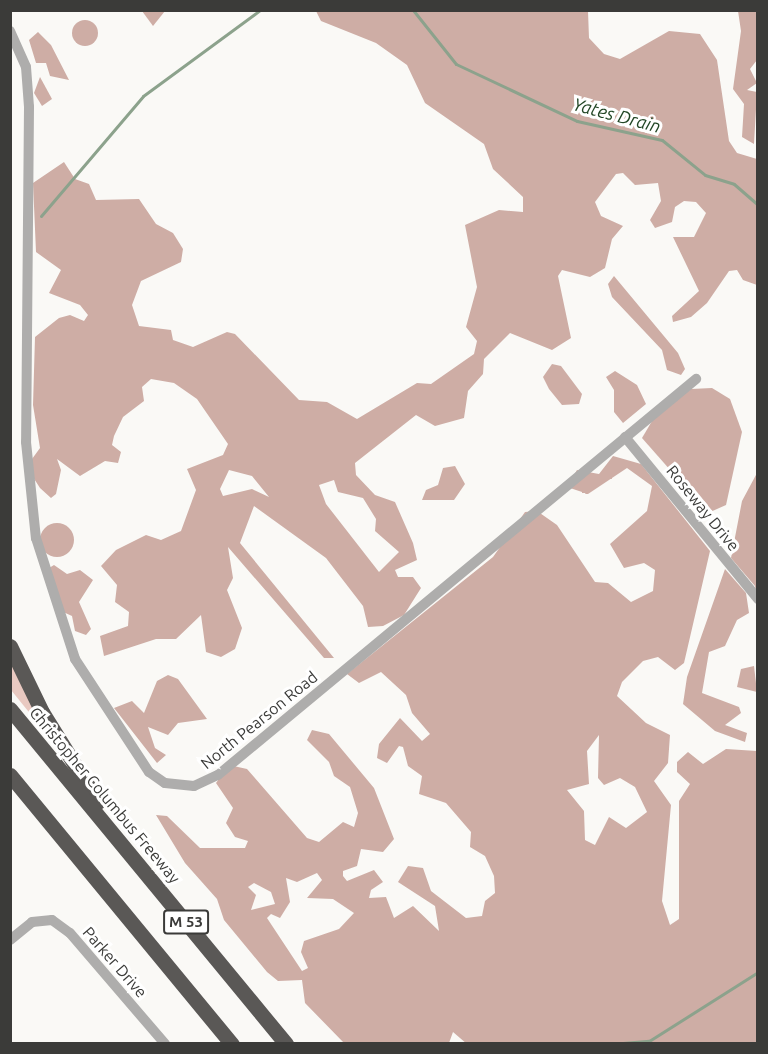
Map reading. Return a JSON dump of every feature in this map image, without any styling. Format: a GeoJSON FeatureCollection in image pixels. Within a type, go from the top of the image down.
{"type":"FeatureCollection","features":[{"type":"Feature","properties":{"kind":"highway"},"geometry":{"type":"LineString","coordinates":[[10,646],[42,712],[126,848]]}},
{"type":"Feature","properties":{"kind":"highway","name":"Christopher Columbus Freeway"},"geometry":{"type":"LineString","coordinates":[[10,709],[286,1044]]}},
{"type":"Feature","properties":{"kind":"highway","name":"M 53"},"geometry":{"type":"LineString","coordinates":[[10,775],[232,1044]]}},
{"type":"Feature","properties":{"kind":"highway"},"geometry":{"type":"LineString","coordinates":[[10,788],[61,837]]}},
{"type":"Feature","properties":{"kind":"street","name":"North Pearson Road"},"geometry":{"type":"LineString","coordinates":[[10,31],[26,67],[29,107],[26,442],[36,538],[75,659],[149,772],[165,783],[194,786],[218,775],[696,378]]}},
{"type":"Feature","properties":{"kind":"street","name":"Roseway Drive"},"geometry":{"type":"LineString","coordinates":[[625,437],[758,599]]}},
{"type":"Feature","properties":{"kind":"street","name":"Parker Drive"},"geometry":{"type":"LineString","coordinates":[[10,940],[32,922],[52,920],[70,933],[165,1044]]}},
{"type":"Feature","properties":{"kind":"shaded area"},"geometry":{"type":"Polygon","coordinates":[[[142,10],[165,11],[153,26],[142,10]]]}},
{"type":"Feature","properties":{"kind":"shaded area"},"geometry":{"type":"Polygon","coordinates":[[[316,11],[588,11],[589,38],[604,54],[620,59],[669,31],[700,34],[717,60],[729,141],[737,153],[757,159],[757,285],[743,280],[737,270],[729,271],[707,303],[691,317],[673,322],[672,316],[699,291],[673,237],[694,237],[706,213],[696,202],[684,201],[675,207],[672,222],[655,228],[650,220],[661,201],[658,183],[635,185],[623,173],[616,174],[595,202],[601,216],[623,226],[612,239],[605,268],[590,277],[562,270],[558,276],[571,338],[552,350],[510,333],[484,359],[483,374],[468,391],[464,418],[435,426],[416,415],[355,463],[356,475],[375,495],[395,502],[413,543],[417,560],[395,570],[398,577],[413,577],[421,588],[404,615],[383,626],[368,627],[363,606],[326,558],[254,506],[240,543],[334,658],[324,658],[228,547],[233,578],[227,590],[242,628],[235,649],[221,657],[206,652],[201,615],[176,639],[156,639],[104,656],[100,636],[128,626],[129,612],[115,602],[117,585],[101,566],[116,550],[146,535],[161,540],[181,531],[196,490],[187,469],[223,455],[228,444],[197,399],[174,383],[151,379],[142,387],[144,401],[123,417],[114,436],[112,445],[121,452],[118,463],[105,461],[80,476],[57,459],[61,470],[56,494],[51,498],[40,488],[31,474],[32,459],[40,448],[33,405],[35,337],[59,318],[70,315],[84,321],[88,315],[80,305],[49,293],[61,270],[36,252],[33,183],[64,162],[75,179],[89,184],[96,200],[139,199],[156,224],[173,233],[183,249],[181,262],[141,281],[132,305],[139,326],[171,330],[173,340],[193,347],[227,332],[235,334],[299,400],[327,402],[357,419],[417,383],[431,384],[474,354],[477,341],[466,327],[477,287],[465,225],[499,210],[523,212],[523,197],[493,169],[484,144],[425,103],[407,65],[376,43],[321,21],[316,11]],[[229,470],[220,489],[223,496],[252,489],[269,497],[252,476],[229,470]],[[334,480],[319,485],[326,504],[379,572],[399,552],[375,531],[376,519],[363,498],[338,492],[334,480]]]}},
{"type":"Feature","properties":{"kind":"shaded area"},"geometry":{"type":"Polygon","coordinates":[[[738,11],[757,11],[757,60],[750,69],[757,83],[747,90],[757,92],[754,144],[742,137],[744,104],[733,89],[741,31],[738,11]]]}},
{"type":"Feature","properties":{"kind":"shaded area"},"geometry":{"type":"Polygon","coordinates":[[[85,20],[94,24],[98,33],[94,42],[85,46],[76,42],[72,33],[76,24],[85,20]]]}},
{"type":"Feature","properties":{"kind":"shaded area"},"geometry":{"type":"Polygon","coordinates":[[[38,32],[51,45],[69,80],[50,76],[46,63],[36,63],[29,40],[38,32]]]}},
{"type":"Feature","properties":{"kind":"shaded area"},"geometry":{"type":"Polygon","coordinates":[[[40,77],[52,99],[42,106],[34,93],[40,77]]]}},
{"type":"Feature","properties":{"kind":"shaded area"},"geometry":{"type":"Polygon","coordinates":[[[614,276],[678,353],[685,369],[681,375],[667,370],[662,350],[612,297],[608,284],[614,276]]]}},
{"type":"Feature","properties":{"kind":"shaded area"},"geometry":{"type":"Polygon","coordinates":[[[552,364],[561,366],[582,394],[579,404],[562,405],[549,389],[543,377],[552,364]]]}},
{"type":"Feature","properties":{"kind":"shaded area"},"geometry":{"type":"Polygon","coordinates":[[[615,371],[637,385],[646,404],[623,423],[614,412],[614,390],[606,377],[615,371]]]}},
{"type":"Feature","properties":{"kind":"shaded area"},"geometry":{"type":"Polygon","coordinates":[[[712,388],[730,399],[742,432],[726,505],[708,513],[642,438],[655,416],[691,389],[712,388]]]}},
{"type":"Feature","properties":{"kind":"shaded area"},"geometry":{"type":"Polygon","coordinates":[[[613,456],[641,464],[710,551],[684,663],[675,670],[658,657],[643,661],[622,682],[617,696],[646,723],[670,735],[668,763],[654,781],[671,805],[662,901],[670,925],[679,919],[679,801],[690,784],[677,772],[677,762],[688,752],[703,764],[726,749],[757,751],[757,1043],[467,1044],[453,1032],[449,1043],[344,1043],[305,1003],[302,980],[278,981],[267,972],[224,920],[217,899],[185,863],[156,815],[167,816],[200,848],[245,848],[248,841],[235,837],[226,823],[233,808],[216,783],[229,765],[247,769],[307,838],[319,842],[343,822],[354,827],[358,813],[350,787],[334,776],[329,762],[307,740],[312,730],[329,734],[374,788],[394,839],[383,852],[361,849],[357,866],[343,871],[343,876],[347,881],[374,870],[383,882],[371,890],[369,898],[386,897],[394,918],[413,906],[439,931],[435,906],[398,882],[408,866],[423,868],[431,891],[466,918],[482,916],[485,901],[495,893],[494,876],[485,856],[470,847],[471,832],[446,803],[419,794],[422,776],[408,766],[403,747],[399,746],[387,763],[377,758],[379,744],[400,718],[422,741],[430,734],[412,713],[406,695],[381,672],[359,683],[347,674],[493,557],[525,512],[537,511],[557,525],[595,582],[608,583],[631,602],[653,591],[655,570],[644,563],[624,568],[610,544],[647,511],[652,486],[627,468],[588,494],[567,487],[577,470],[599,474],[613,456]],[[599,735],[587,751],[589,784],[567,790],[584,811],[585,840],[595,845],[609,817],[626,828],[647,812],[635,787],[620,778],[604,785],[598,778],[599,735]],[[317,873],[297,882],[286,878],[290,902],[280,918],[271,914],[267,918],[302,971],[308,968],[301,952],[304,941],[339,929],[354,913],[333,899],[307,898],[322,880],[317,873]],[[254,883],[248,887],[256,895],[251,910],[275,904],[271,892],[254,883]]]}},
{"type":"Feature","properties":{"kind":"shaded area"},"geometry":{"type":"Polygon","coordinates":[[[455,466],[465,484],[454,500],[422,500],[426,490],[438,485],[443,468],[455,466]]]}},
{"type":"Feature","properties":{"kind":"shaded area"},"geometry":{"type":"Polygon","coordinates":[[[757,473],[757,601],[755,586],[731,558],[742,501],[757,473]]]}},
{"type":"Feature","properties":{"kind":"shaded area"},"geometry":{"type":"Polygon","coordinates":[[[57,523],[69,528],[74,540],[69,552],[57,557],[45,552],[40,540],[45,528],[57,523]]]}},
{"type":"Feature","properties":{"kind":"shaded area"},"geometry":{"type":"Polygon","coordinates":[[[54,565],[67,574],[80,570],[93,580],[79,602],[91,629],[86,635],[75,631],[72,616],[61,611],[49,568],[54,565]]]}},
{"type":"Feature","properties":{"kind":"shaded area"},"geometry":{"type":"Polygon","coordinates":[[[725,569],[746,593],[749,613],[737,620],[725,646],[709,652],[702,693],[739,707],[741,713],[725,725],[747,733],[745,742],[715,731],[683,704],[687,677],[725,569]]]}},
{"type":"Feature","properties":{"kind":"shaded area"},"geometry":{"type":"Polygon","coordinates":[[[10,661],[48,731],[45,732],[11,690],[10,661]]]}},
{"type":"Feature","properties":{"kind":"shaded area"},"geometry":{"type":"Polygon","coordinates":[[[754,666],[757,692],[737,687],[741,669],[754,666]]]}},
{"type":"Feature","properties":{"kind":"shaded area"},"geometry":{"type":"Polygon","coordinates":[[[168,675],[178,679],[207,719],[178,723],[168,735],[148,727],[155,748],[166,755],[157,763],[114,708],[132,701],[144,713],[157,681],[168,675]]]}},
{"type":"Feature","properties":{"kind":"waterway"},"geometry":{"type":"LineString","coordinates":[[41,216],[143,96],[260,10]]}},
{"type":"Feature","properties":{"kind":"waterway","name":"Yates Drain"},"geometry":{"type":"LineString","coordinates":[[413,10],[456,64],[577,121],[662,140],[705,175],[734,184],[758,205]]}},
{"type":"Feature","properties":{"kind":"waterway"},"geometry":{"type":"LineString","coordinates":[[611,1044],[649,1041],[758,972]]}}]}
